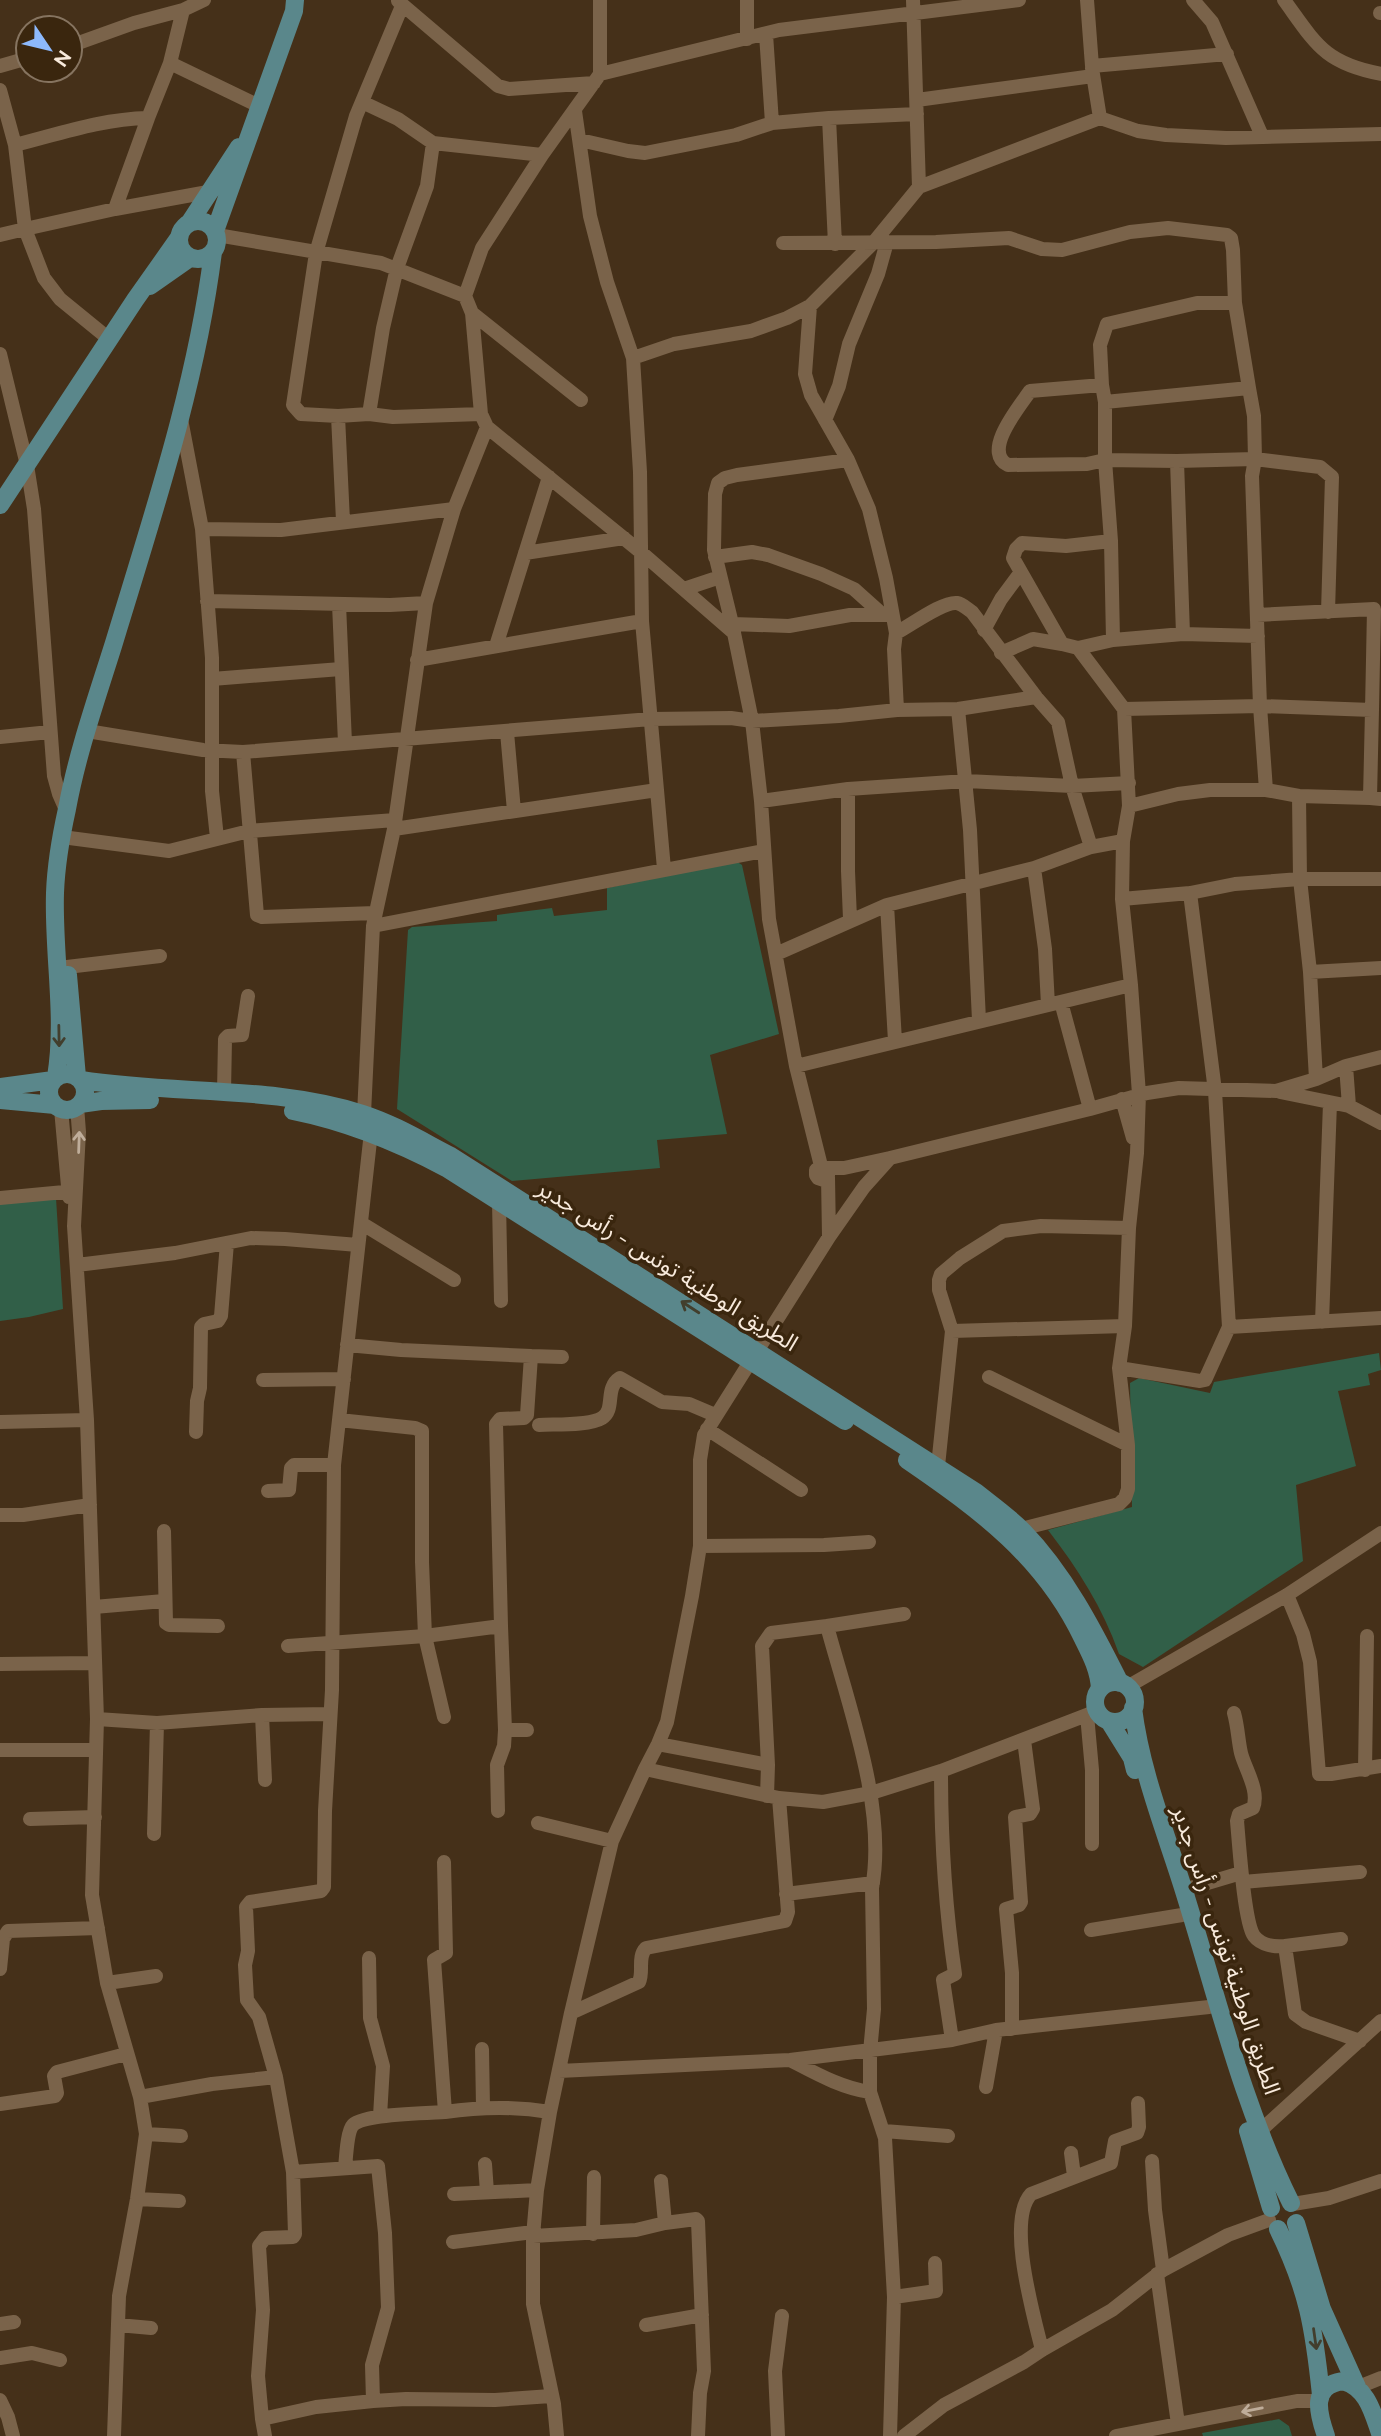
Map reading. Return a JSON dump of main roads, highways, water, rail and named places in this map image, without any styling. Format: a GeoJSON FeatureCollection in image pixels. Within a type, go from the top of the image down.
{"type":"FeatureCollection","features":[{"type":"Feature","properties":{"kind":"main road"},"geometry":{"type":"LineString","coordinates":[[65,826],[68,967],[79,1079],[85,1090],[68,1106],[49,1095],[55,1079],[59,1037],[55,895],[65,826],[87,730],[181,418],[204,309],[215,240],[259,106],[297,4]]}},
{"type":"Feature","properties":{"kind":"main road"},"geometry":{"type":"LineString","coordinates":[[0,505],[178,239],[182,229],[190,222],[253,127]]}},
{"type":"Feature","properties":{"kind":"main road"},"geometry":{"type":"LineString","coordinates":[[190,222],[205,222],[215,240]]}},
{"type":"Feature","properties":{"kind":"main road"},"geometry":{"type":"LineString","coordinates":[[178,239],[181,250],[192,259],[204,309]]}},
{"type":"Feature","properties":{"kind":"main road"},"geometry":{"type":"LineString","coordinates":[[135,300],[158,279],[192,259],[203,259],[215,240]]}},
{"type":"Feature","properties":{"kind":"main road"},"geometry":{"type":"LineString","coordinates":[[0,1087],[55,1079],[69,1074],[79,1079]]}},
{"type":"Feature","properties":{"kind":"main road","name":"الطريق الوطنية تونس - رأس جدير"},"geometry":{"type":"LineString","coordinates":[[79,1079],[130,1088],[263,1094],[364,1114],[402,1130],[451,1156],[755,1357],[970,1504],[1022,1549],[1070,1613],[1096,1667],[1100,1689]]}},
{"type":"Feature","properties":{"kind":"main road","name":"الطريق الوطنية تونس - رأس جدير"},"geometry":{"type":"LineString","coordinates":[[0,1100],[68,1106],[134,1100],[260,1104],[371,1132],[403,1145],[446,1168],[938,1466],[976,1492],[1021,1530],[1077,1603],[1124,1685]]}},
{"type":"Feature","properties":{"kind":"main road"},"geometry":{"type":"LineString","coordinates":[[1109,1683],[1124,1685],[1133,1696],[1131,1713],[1121,1721],[1098,1716],[1095,1700],[1100,1689],[1109,1683]]}},
{"type":"Feature","properties":{"kind":"main road","name":"الطريق الوطنية تونس - رأس جدير"},"geometry":{"type":"LineString","coordinates":[[1133,1708],[1137,1738],[1153,1798],[1259,2131],[1294,2211],[1322,2309],[1359,2388],[1367,2399],[1381,2436]]}},
{"type":"Feature","properties":{"kind":"main road","name":"الطريق الوطنية تونس - رأس جدير"},"geometry":{"type":"LineString","coordinates":[[1098,1716],[1132,1758],[1273,2219],[1294,2261],[1307,2298],[1315,2336],[1319,2414],[1326,2436]]}},
{"type":"Feature","properties":{"kind":"main road"},"geometry":{"type":"LineString","coordinates":[[1278,2202],[1294,2211],[1286,2230],[1273,2219],[1278,2202]]}},
{"type":"Feature","properties":{"kind":"main road"},"geometry":{"type":"LineString","coordinates":[[1320,2398],[1335,2382],[1343,2381],[1359,2388]]}}]}
